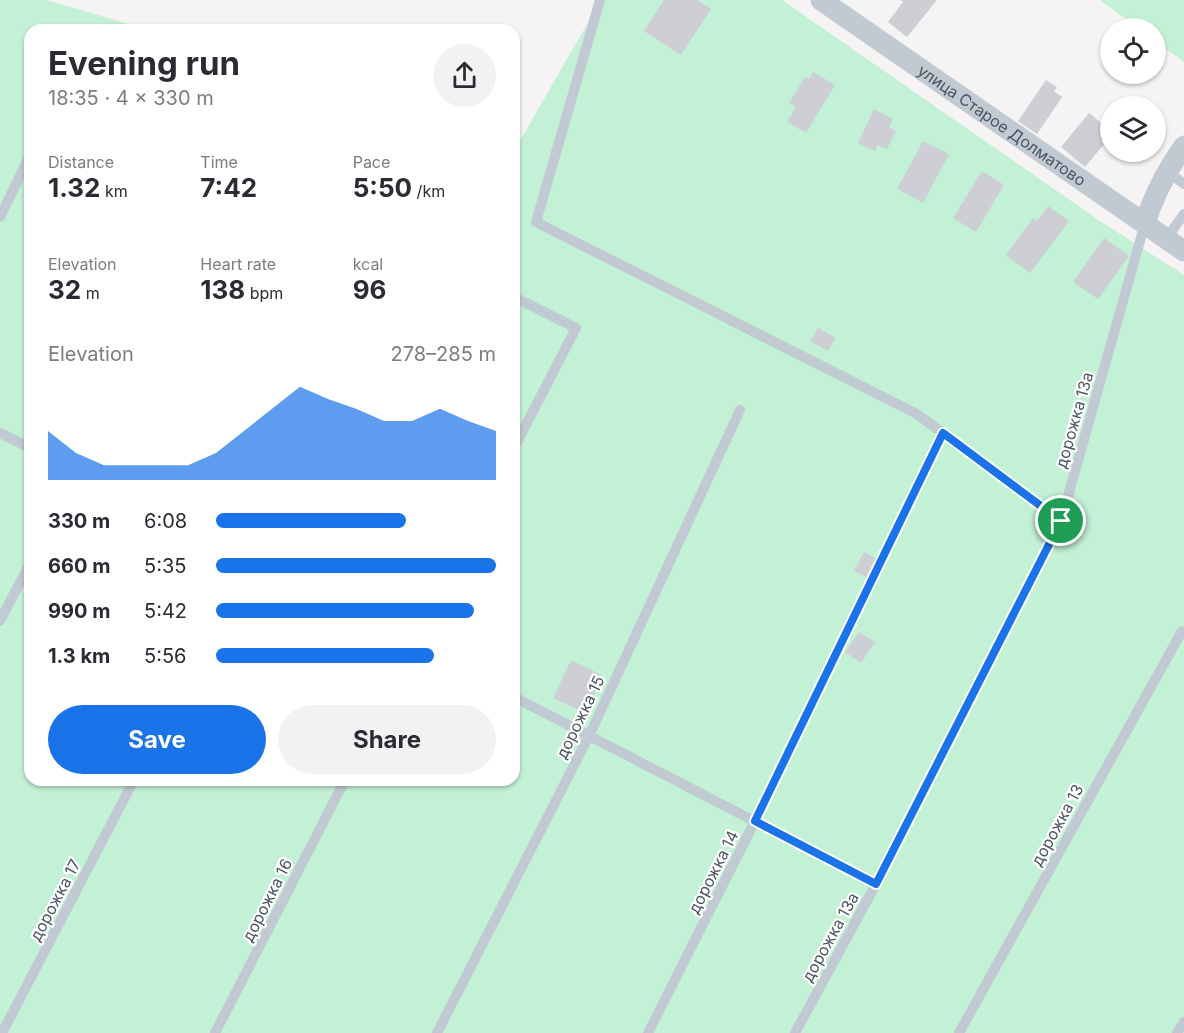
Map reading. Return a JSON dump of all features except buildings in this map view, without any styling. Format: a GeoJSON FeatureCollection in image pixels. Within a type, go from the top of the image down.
{"type":"FeatureCollection","features":[{"type":"Feature","properties":{"kind":"street","name":"улица Старое Долматово"},"geometry":{"type":"LineString","coordinates":[[821,0],[1184,251]]}},
{"type":"Feature","properties":{"kind":"street"},"geometry":{"type":"LineString","coordinates":[[1145,223],[1151,204],[1167,171],[1184,146]]}},
{"type":"Feature","properties":{"kind":"lane"},"geometry":{"type":"LineString","coordinates":[[600,0],[536,222],[917,414],[1061,521]]}},
{"type":"Feature","properties":{"kind":"lane"},"geometry":{"type":"LineString","coordinates":[[0,217],[24,167]]}},
{"type":"Feature","properties":{"kind":"lane"},"geometry":{"type":"LineString","coordinates":[[1167,171],[1184,184]]}},
{"type":"Feature","properties":{"kind":"lane"},"geometry":{"type":"LineString","coordinates":[[1166,239],[1184,214]]}},
{"type":"Feature","properties":{"kind":"lane","name":"дорожка 13а"},"geometry":{"type":"LineString","coordinates":[[795,1033],[876,884],[1061,521],[1145,223]]}},
{"type":"Feature","properties":{"kind":"lane"},"geometry":{"type":"LineString","coordinates":[[520,300],[576,328],[520,436]]}},
{"type":"Feature","properties":{"kind":"lane","name":"дорожка 15"},"geometry":{"type":"LineString","coordinates":[[437,1033],[588,736],[740,410]]}},
{"type":"Feature","properties":{"kind":"lane"},"geometry":{"type":"LineString","coordinates":[[0,433],[24,445]]}},
{"type":"Feature","properties":{"kind":"lane","name":"дорожка 14"},"geometry":{"type":"LineString","coordinates":[[648,1033],[755,821],[943,433]]}},
{"type":"Feature","properties":{"kind":"lane"},"geometry":{"type":"LineString","coordinates":[[0,621],[24,575]]}},
{"type":"Feature","properties":{"kind":"lane","name":"дорожка 13"},"geometry":{"type":"LineString","coordinates":[[958,1033],[1182,631]]}},
{"type":"Feature","properties":{"kind":"lane"},"geometry":{"type":"LineString","coordinates":[[520,701],[876,884]]}},
{"type":"Feature","properties":{"kind":"lane","name":"дорожка 17"},"geometry":{"type":"LineString","coordinates":[[2,1033],[131,786]]}},
{"type":"Feature","properties":{"kind":"lane","name":"дорожка 16"},"geometry":{"type":"LineString","coordinates":[[215,1033],[342,786]]}},
{"type":"Feature","properties":{"kind":"lane"},"geometry":{"type":"LineString","coordinates":[[1177,1033],[1184,1022]]}},
{"type":"Feature","properties":{"kind":"green space"},"geometry":{"type":"Polygon","coordinates":[[[0,0],[47,0],[129,24],[24,24],[24,786],[520,786],[520,139],[601,0],[782,0],[1100,221],[1184,275],[1184,1033],[0,1033],[0,0]]]}},
{"type":"Feature","properties":{"kind":"green space"},"geometry":{"type":"Polygon","coordinates":[[[1100,0],[1184,0],[1184,62],[1166,49],[1166,18],[1124,18],[1100,0]]]}},
{"type":"Feature","properties":{"kind":"route"},"geometry":{"type":"LineString","coordinates":[[943,433],[1061,521],[876,884],[755,821],[943,433]]}}]}
